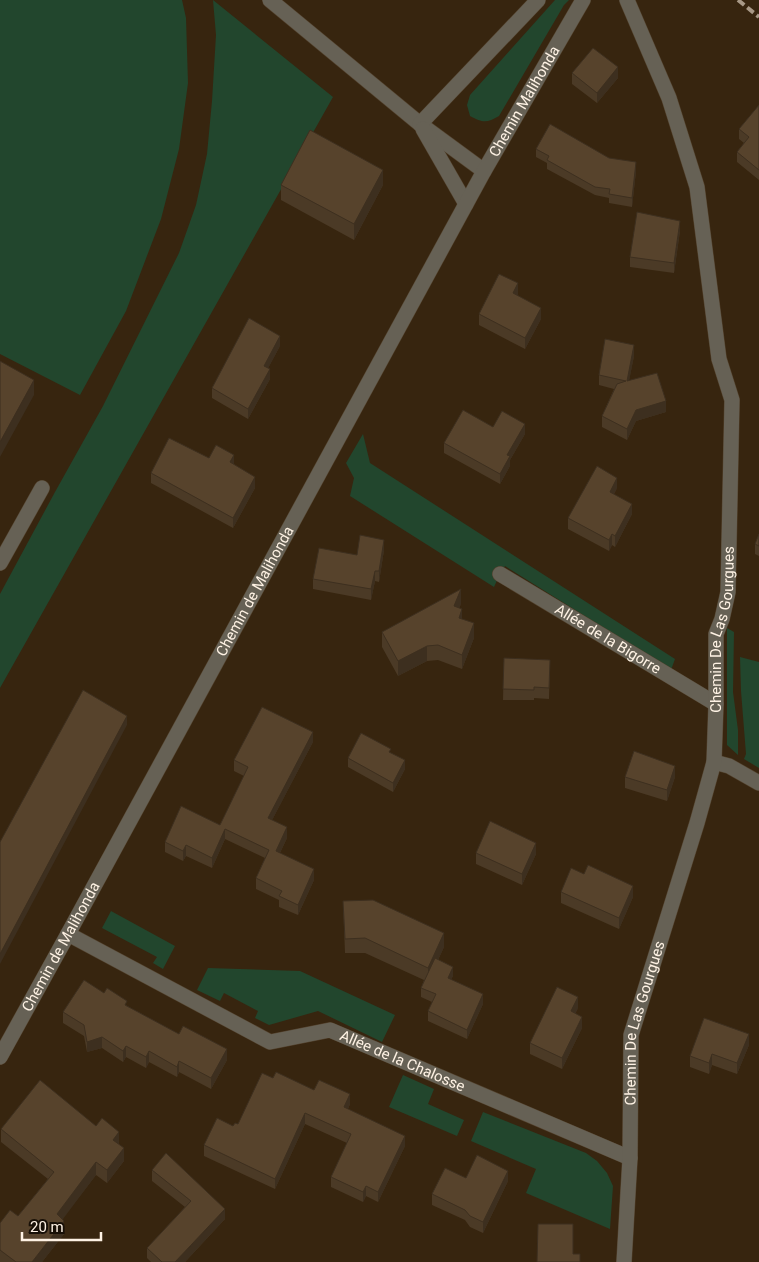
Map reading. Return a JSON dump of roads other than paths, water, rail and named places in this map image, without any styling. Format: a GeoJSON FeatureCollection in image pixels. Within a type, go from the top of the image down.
{"type":"FeatureCollection","features":[{"type":"Feature","properties":{"kind":"street"},"geometry":{"type":"LineString","coordinates":[[270,0],[420,124],[484,170]]}},
{"type":"Feature","properties":{"kind":"street"},"geometry":{"type":"LineString","coordinates":[[420,124],[538,0]]}},
{"type":"Feature","properties":{"kind":"street","name":"Chemin Malihonda"},"geometry":{"type":"LineString","coordinates":[[466,204],[583,0]]}},
{"type":"Feature","properties":{"kind":"street","name":"Chemin De Las Gourgues"},"geometry":{"type":"LineString","coordinates":[[624,1262],[630,1158],[631,1035],[714,762],[716,634],[722,619],[728,592],[732,400],[719,359],[697,188],[668,98],[627,0]]}},
{"type":"Feature","properties":{"kind":"street"},"geometry":{"type":"LineString","coordinates":[[420,124],[466,204]]}},
{"type":"Feature","properties":{"kind":"street","name":"Chemin de Malihonda"},"geometry":{"type":"LineString","coordinates":[[0,1058],[466,204]]}},
{"type":"Feature","properties":{"kind":"street"},"geometry":{"type":"LineString","coordinates":[[0,563],[42,488]]}},
{"type":"Feature","properties":{"kind":"street","name":"Allée de la Bigorre"},"geometry":{"type":"LineString","coordinates":[[500,574],[716,704]]}},
{"type":"Feature","properties":{"kind":"street"},"geometry":{"type":"LineString","coordinates":[[714,762],[729,766],[759,783]]}},
{"type":"Feature","properties":{"kind":"street","name":"Allée de la Chalosse"},"geometry":{"type":"LineString","coordinates":[[68,934],[270,1042],[330,1030],[630,1158]]}},
{"type":"Feature","properties":{"kind":"railway"},"geometry":{"type":"LineString","coordinates":[[738,0],[759,17]]}}]}
